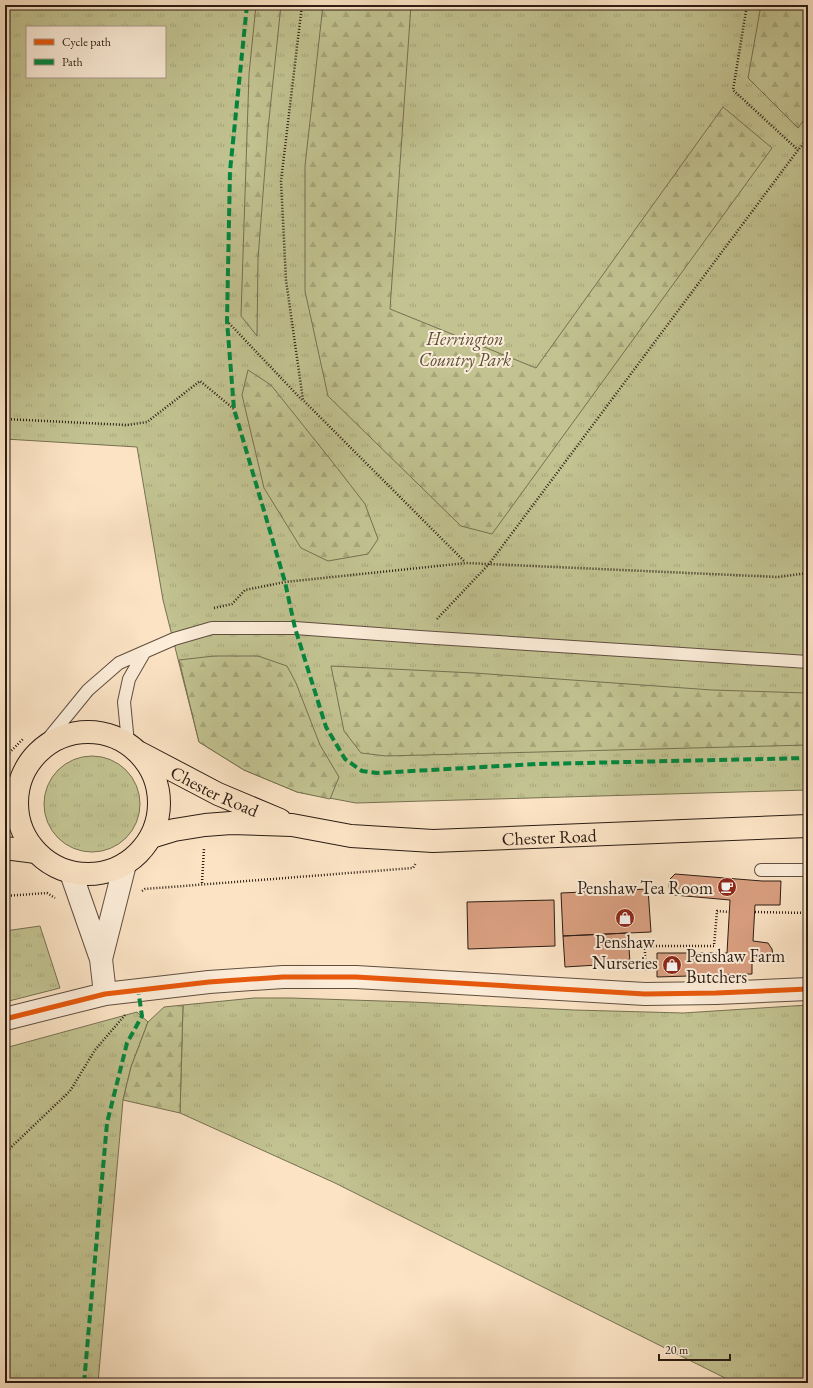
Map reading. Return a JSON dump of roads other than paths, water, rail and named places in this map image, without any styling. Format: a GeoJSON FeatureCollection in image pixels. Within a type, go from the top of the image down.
{"type":"FeatureCollection","features":[{"type":"Feature","properties":{"kind":"main road","name":"Chester Road"},"geometry":{"type":"LineString","coordinates":[[32,749],[53,740],[87,731],[111,735],[218,794],[292,825]]}},
{"type":"Feature","properties":{"kind":"main road"},"geometry":{"type":"LineString","coordinates":[[32,749],[18,787],[18,817],[28,841],[44,860],[61,869],[71,873],[101,874],[125,864],[136,857],[151,837],[157,824],[160,799],[150,766],[134,748]]}},
{"type":"Feature","properties":{"kind":"main road"},"geometry":{"type":"LineString","coordinates":[[5,784],[32,749]]}},
{"type":"Feature","properties":{"kind":"main road","name":"Chester Road"},"geometry":{"type":"LineString","coordinates":[[151,837],[174,830],[231,823],[292,825],[351,836],[433,841],[808,826]]}},
{"type":"Feature","properties":{"kind":"main road"},"geometry":{"type":"LineString","coordinates":[[5,848],[36,852]]}},
{"type":"Feature","properties":{"kind":"street"},"geometry":{"type":"LineString","coordinates":[[101,959],[125,864]]}},
{"type":"Feature","properties":{"kind":"street"},"geometry":{"type":"LineString","coordinates":[[71,873],[101,959],[105,994]]}},
{"type":"Feature","properties":{"kind":"street"},"geometry":{"type":"LineString","coordinates":[[5,1018],[105,994],[208,982],[283,977],[356,978],[645,994],[808,989]]}},
{"type":"Feature","properties":{"kind":"lane"},"geometry":{"type":"LineString","coordinates":[[32,749],[88,690],[119,663],[144,653],[160,644],[212,628],[295,628],[808,662]]}},
{"type":"Feature","properties":{"kind":"lane"},"geometry":{"type":"LineString","coordinates":[[134,748],[124,702],[129,679],[144,653]]}},
{"type":"Feature","properties":{"kind":"lane"},"geometry":{"type":"LineString","coordinates":[[761,870],[808,870]]}},
{"type":"Feature","properties":{"kind":"place","name":"Penshaw Tea Room"},"geometry":{"type":"Point","coordinates":[727,887]}},
{"type":"Feature","properties":{"kind":"place","name":"Penshaw Nurseries"},"geometry":{"type":"Point","coordinates":[625,918]}},
{"type":"Feature","properties":{"kind":"place","name":"Penshaw Farm Butchers"},"geometry":{"type":"Point","coordinates":[672,965]}},
{"type":"Feature","properties":{"kind":"park label","name":"Herrington Country Park"},"geometry":{"type":"Point","coordinates":[465,348]}}]}
